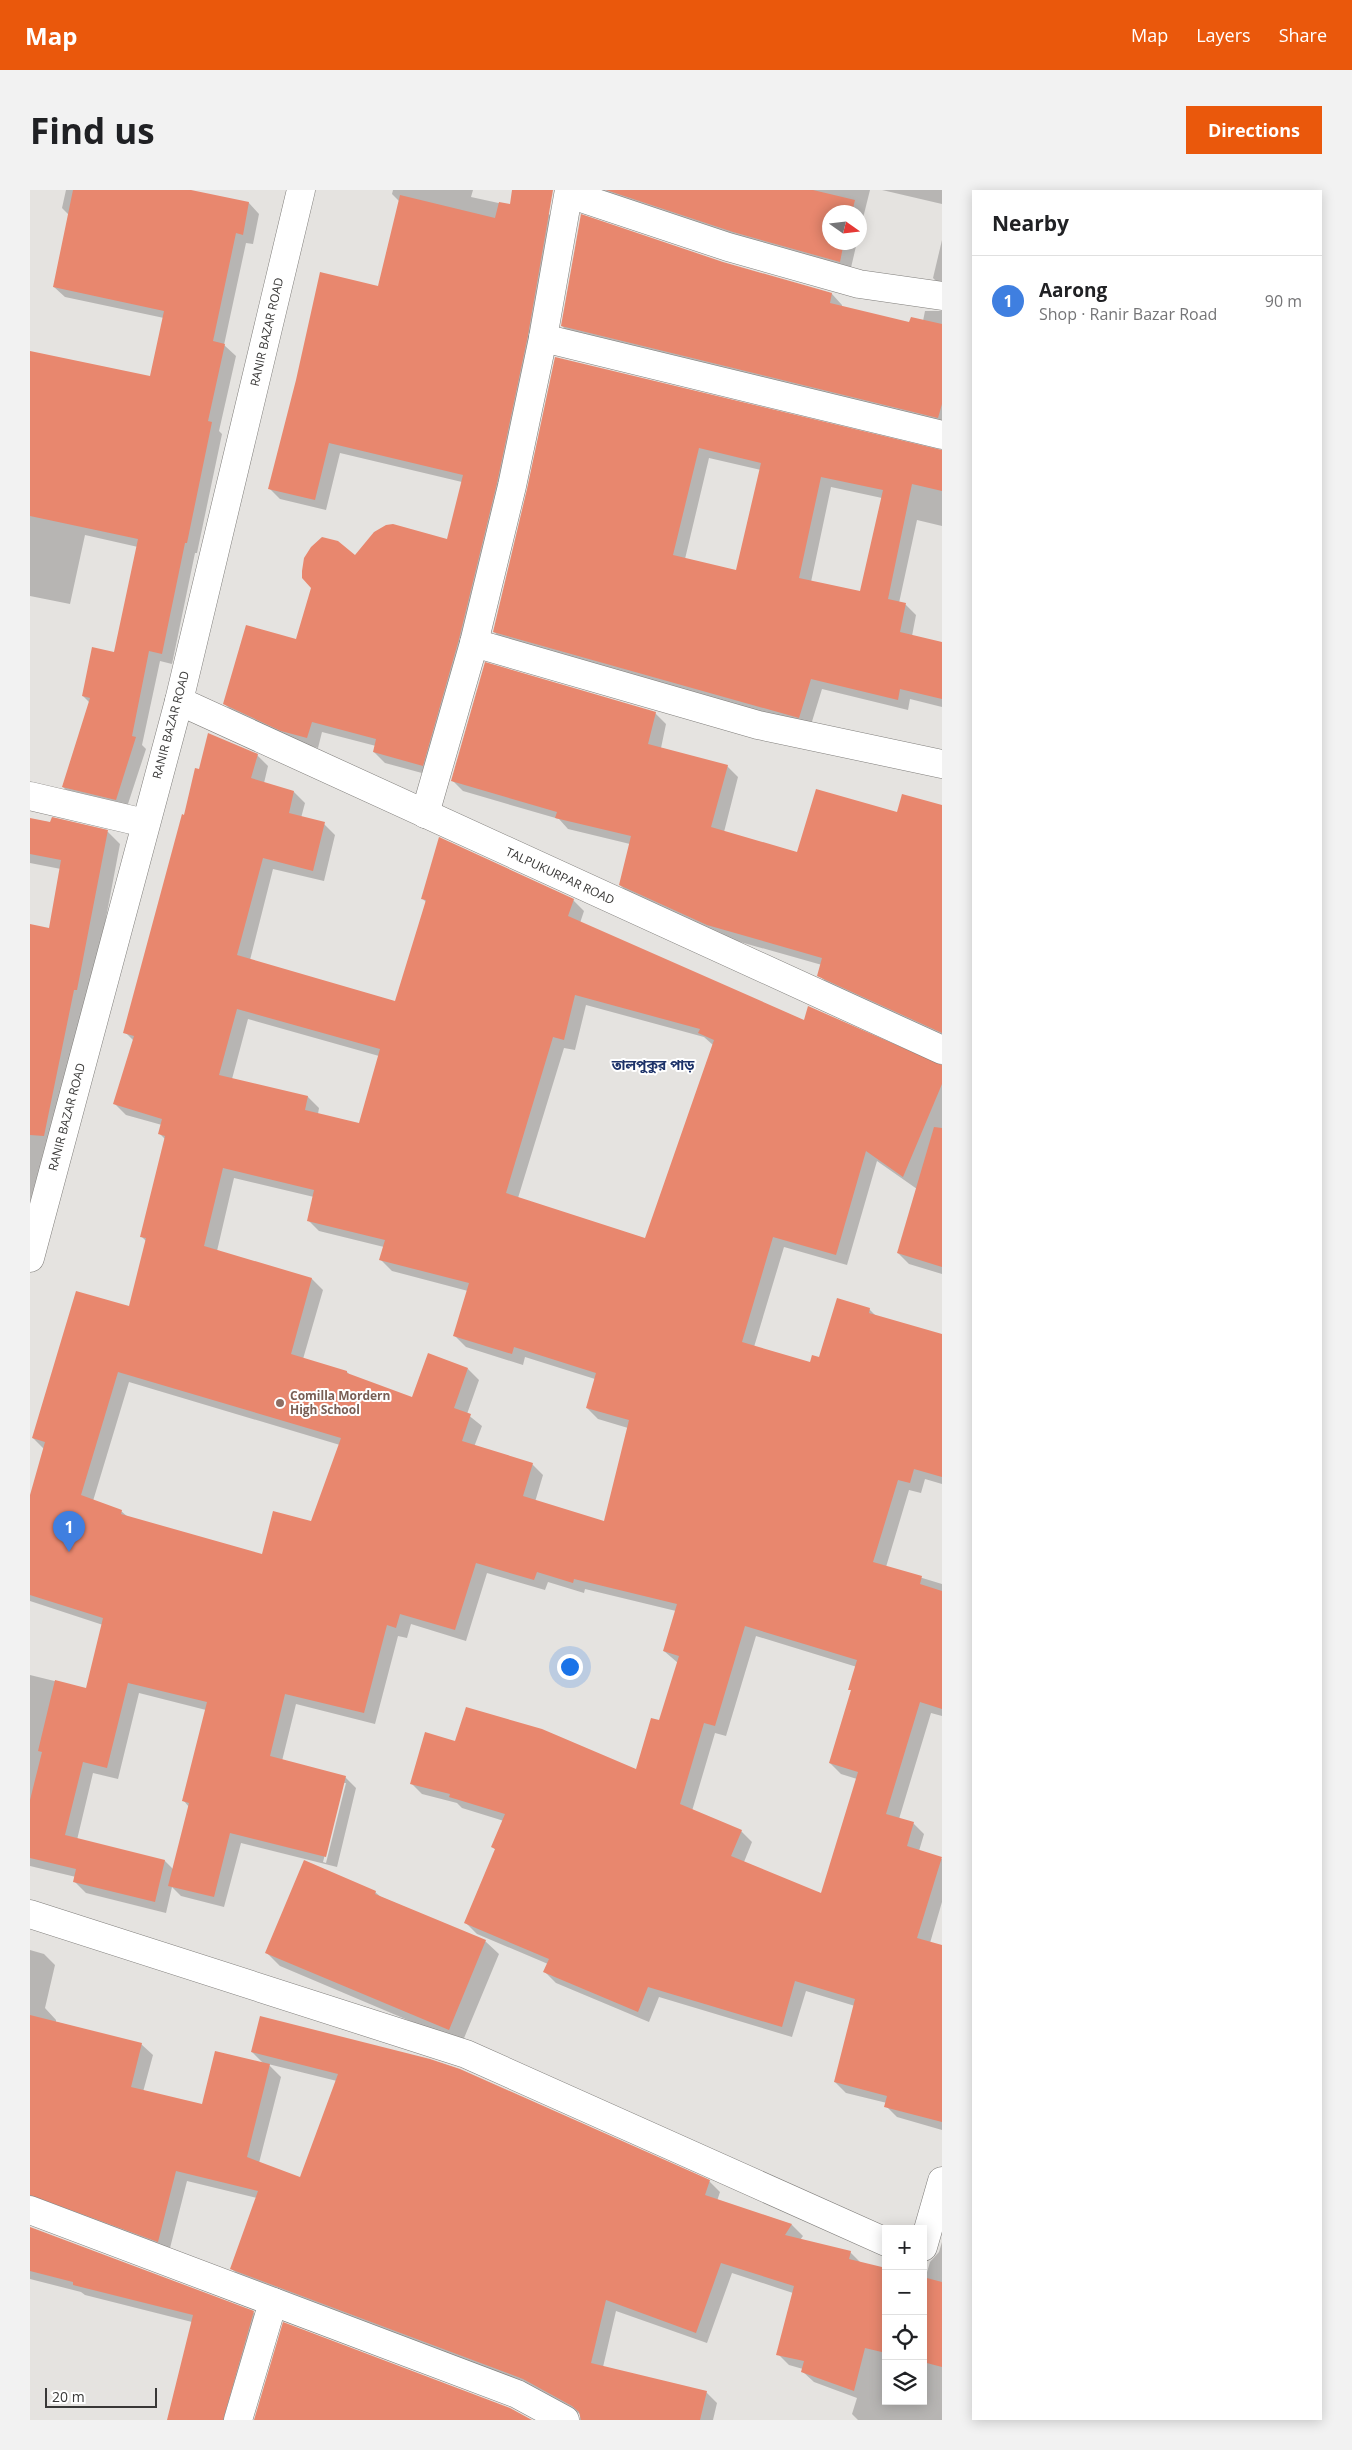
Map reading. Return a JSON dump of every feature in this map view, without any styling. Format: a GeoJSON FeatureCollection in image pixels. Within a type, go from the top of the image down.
{"type":"FeatureCollection","features":[{"type":"Feature","properties":{"kind":"street","name":"RANIR BAZAR ROAD"},"geometry":{"type":"LineString","coordinates":[[30,1258],[179,701],[301,190]]}},
{"type":"Feature","properties":{"kind":"street"},"geometry":{"type":"LineString","coordinates":[[425,814],[474,643],[512,486],[544,338],[569,192],[728,247],[859,284],[942,296]]}},
{"type":"Feature","properties":{"kind":"street"},"geometry":{"type":"LineString","coordinates":[[544,338],[942,435]]}},
{"type":"Feature","properties":{"kind":"street"},"geometry":{"type":"LineString","coordinates":[[474,643],[758,725],[942,764]]}},
{"type":"Feature","properties":{"kind":"street","name":"TALPUKURPAR ROAD"},"geometry":{"type":"LineString","coordinates":[[179,701],[942,1050]]}},
{"type":"Feature","properties":{"kind":"street"},"geometry":{"type":"LineString","coordinates":[[30,796],[145,823]]}},
{"type":"Feature","properties":{"kind":"street"},"geometry":{"type":"LineString","coordinates":[[30,1914],[466,2054],[882,2240]]}},
{"type":"Feature","properties":{"kind":"street"},"geometry":{"type":"LineString","coordinates":[[927,2233],[942,2181]]}},
{"type":"Feature","properties":{"kind":"street"},"geometry":{"type":"LineString","coordinates":[[30,2210],[517,2394],[565,2420]]}},
{"type":"Feature","properties":{"kind":"street"},"geometry":{"type":"LineString","coordinates":[[238,2420],[272,2302]]}},
{"type":"Feature","properties":{"kind":"building"},"geometry":{"type":"Polygon","coordinates":[[[73,190],[191,190],[249,202],[243,235],[236,233],[213,341],[225,344],[208,421],[212,422],[187,543],[185,543],[162,654],[149,651],[132,736],[136,737],[116,800],[62,787],[90,698],[82,696],[92,647],[114,652],[138,539],[30,516],[30,351],[150,376],[164,311],[53,287],[73,190]]]}},
{"type":"Feature","properties":{"kind":"building"},"geometry":{"type":"Polygon","coordinates":[[[512,190],[553,190],[528,335],[497,483],[459,639],[423,766],[373,752],[376,739],[312,722],[307,738],[281,731],[223,704],[246,625],[296,639],[311,588],[302,578],[302,571],[304,558],[311,547],[322,537],[338,541],[355,555],[374,532],[386,525],[393,524],[447,539],[463,475],[329,443],[315,500],[268,489],[296,380],[320,272],[378,286],[400,195],[495,218],[499,202],[510,204],[512,190]]]}},
{"type":"Feature","properties":{"kind":"building"},"geometry":{"type":"Polygon","coordinates":[[[606,190],[813,190],[855,200],[854,205],[822,205],[822,250],[842,250],[840,262],[733,232],[606,190]]]}},
{"type":"Feature","properties":{"kind":"building"},"geometry":{"type":"Polygon","coordinates":[[[581,214],[723,262],[832,293],[830,303],[909,322],[911,317],[942,324],[942,404],[938,418],[561,326],[581,214]]]}},
{"type":"Feature","properties":{"kind":"building"},"geometry":{"type":"Polygon","coordinates":[[[555,357],[942,450],[942,491],[912,484],[888,599],[906,603],[900,632],[942,642],[942,699],[900,689],[898,700],[811,679],[799,718],[493,632],[527,489],[555,357]],[[699,448],[673,555],[736,570],[761,463],[699,448]],[[821,477],[799,578],[860,591],[883,490],[821,477]]]}},
{"type":"Feature","properties":{"kind":"building"},"geometry":{"type":"Polygon","coordinates":[[[485,662],[656,712],[648,744],[728,765],[711,827],[797,852],[816,789],[897,812],[902,794],[942,805],[942,1033],[817,976],[822,958],[707,925],[619,885],[631,836],[555,818],[557,812],[451,781],[485,662]]]}},
{"type":"Feature","properties":{"kind":"building"},"geometry":{"type":"Polygon","coordinates":[[[208,733],[258,754],[251,778],[294,791],[289,813],[325,822],[313,871],[263,858],[237,955],[395,1001],[426,900],[421,899],[439,837],[574,899],[568,916],[804,1020],[808,1006],[942,1065],[942,1084],[903,1177],[866,1151],[836,1255],[773,1237],[742,1342],[810,1362],[812,1355],[819,1357],[837,1298],[870,1308],[869,1313],[942,1334],[942,1477],[914,1469],[910,1483],[898,1480],[873,1562],[922,1576],[920,1584],[942,1591],[942,1709],[920,1702],[886,1814],[914,1822],[907,1846],[942,1857],[917,1938],[942,1945],[942,2122],[884,2107],[887,2096],[834,2082],[855,1999],[795,1981],[782,2027],[648,1987],[638,2012],[543,1972],[549,1959],[464,1923],[495,1849],[491,1847],[505,1814],[449,1797],[450,1794],[410,1784],[425,1732],[455,1741],[466,1707],[542,1729],[636,1769],[651,1718],[659,1720],[679,1656],[663,1651],[677,1604],[574,1579],[573,1583],[537,1572],[534,1580],[476,1563],[455,1630],[400,1614],[396,1628],[387,1625],[364,1713],[285,1694],[270,1756],[346,1776],[326,1857],[230,1833],[214,1897],[168,1886],[189,1803],[182,1801],[207,1702],[128,1683],[107,1768],[83,1762],[65,1835],[165,1860],[155,1902],[73,1882],[76,1869],[30,1858],[30,1800],[42,1752],[38,1751],[55,1680],[86,1688],[103,1618],[30,1595],[30,1495],[45,1442],[32,1438],[76,1291],[129,1306],[146,1238],[140,1237],[165,1136],[158,1134],[162,1119],[113,1104],[134,1036],[123,1033],[182,814],[184,815],[195,768],[199,769],[208,733]],[[575,995],[564,1040],[553,1037],[506,1193],[645,1238],[714,1040],[698,1033],[700,1029],[575,995]],[[237,1009],[219,1075],[308,1096],[305,1110],[359,1123],[380,1049],[237,1009]],[[223,1168],[204,1246],[312,1278],[291,1354],[347,1371],[347,1373],[412,1397],[428,1353],[468,1368],[454,1408],[471,1414],[462,1441],[533,1463],[523,1496],[604,1521],[629,1420],[586,1408],[596,1373],[514,1347],[512,1354],[453,1336],[469,1283],[379,1260],[385,1240],[307,1221],[314,1190],[223,1168]],[[118,1372],[81,1495],[122,1510],[121,1514],[262,1554],[273,1511],[311,1521],[341,1438],[118,1372]],[[745,1626],[715,1726],[704,1723],[680,1804],[742,1830],[731,1856],[821,1893],[858,1772],[829,1763],[851,1690],[848,1690],[857,1660],[745,1626]]]}},
{"type":"Feature","properties":{"kind":"building"},"geometry":{"type":"Polygon","coordinates":[[[52,817],[108,830],[77,990],[74,990],[44,1136],[30,1135],[30,924],[49,928],[61,860],[30,854],[30,818],[50,822],[52,817]]]}},
{"type":"Feature","properties":{"kind":"building"},"geometry":{"type":"Polygon","coordinates":[[[934,1127],[942,1128],[942,1267],[897,1253],[934,1127]]]}},
{"type":"Feature","properties":{"kind":"building"},"geometry":{"type":"Polygon","coordinates":[[[304,1860],[376,1891],[375,1894],[486,1940],[449,2030],[265,1953],[304,1860]]]}},
{"type":"Feature","properties":{"kind":"building"},"geometry":{"type":"Polygon","coordinates":[[[30,2015],[142,2043],[131,2087],[202,2104],[215,2051],[270,2064],[247,2157],[300,2177],[338,2074],[251,2052],[260,2016],[430,2059],[460,2069],[710,2180],[705,2195],[792,2224],[785,2235],[851,2251],[849,2259],[882,2267],[882,2352],[865,2348],[854,2391],[801,2372],[804,2361],[776,2355],[794,2286],[721,2263],[696,2333],[606,2300],[591,2363],[707,2391],[700,2420],[581,2420],[579,2412],[572,2406],[523,2379],[230,2269],[258,2191],[176,2171],[158,2242],[30,2195],[30,2015]]]}},
{"type":"Feature","properties":{"kind":"building"},"geometry":{"type":"Polygon","coordinates":[[[30,2227],[254,2311],[223,2420],[167,2420],[193,2315],[73,2285],[73,2282],[30,2271],[30,2227]]]}},
{"type":"Feature","properties":{"kind":"building"},"geometry":{"type":"Polygon","coordinates":[[[927,2278],[942,2282],[942,2367],[927,2363],[927,2278]]]}},
{"type":"Feature","properties":{"kind":"building"},"geometry":{"type":"Polygon","coordinates":[[[283,2322],[510,2408],[532,2420],[254,2420],[283,2322]]]}},
{"type":"Feature","properties":{"kind":"place","name":"Comilla Mordern High School"},"geometry":{"type":"Point","coordinates":[280,1403]}},
{"type":"Feature","properties":{"kind":"place","name":"Aarong"},"geometry":{"type":"Point","coordinates":[69,1552]}},
{"type":"Feature","properties":{"kind":"district","name":"তালপুকুর পাড়"},"geometry":{"type":"Point","coordinates":[653,1065]}}]}
